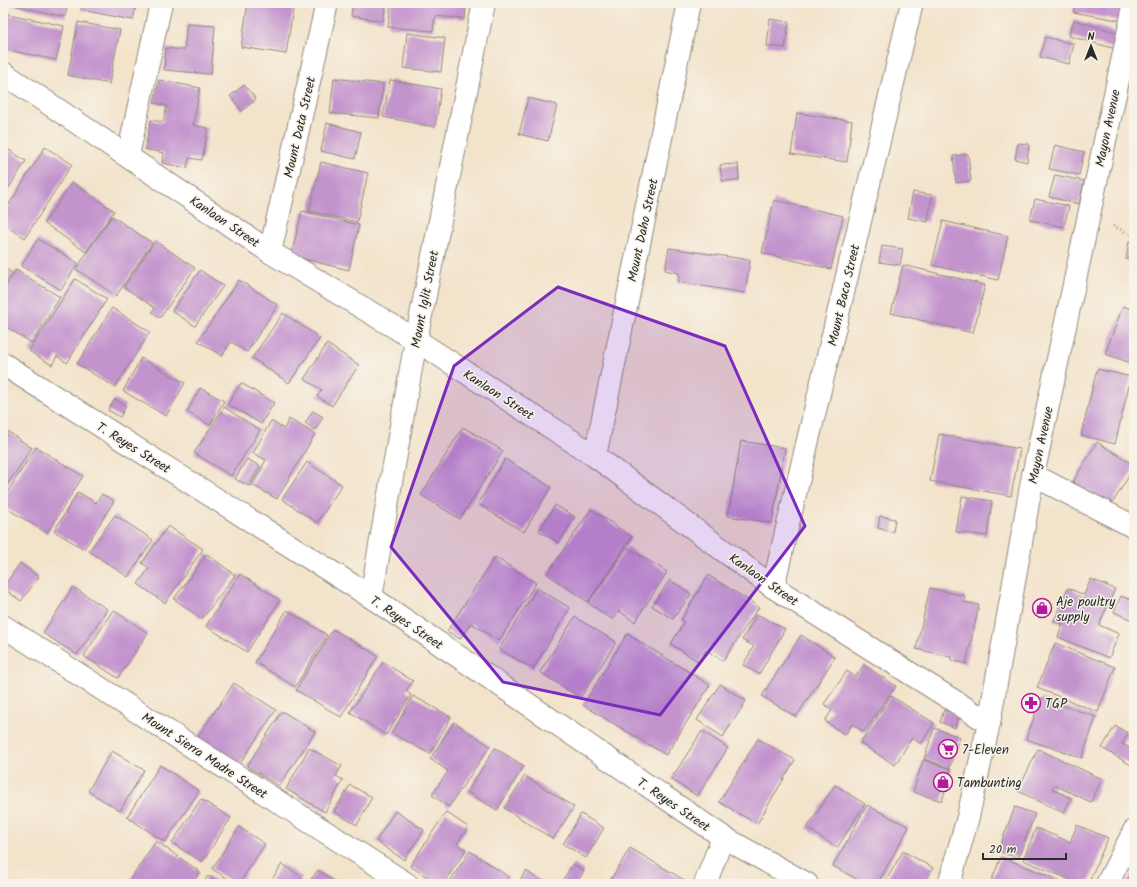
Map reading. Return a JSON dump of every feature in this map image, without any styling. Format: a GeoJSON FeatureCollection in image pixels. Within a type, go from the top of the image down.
{"type":"FeatureCollection","features":[{"type":"Feature","properties":{"kind":"street"},"geometry":{"type":"LineString","coordinates":[[128,156],[161,3]]}},
{"type":"Feature","properties":{"kind":"street","name":"Mount Data Street"},"geometry":{"type":"LineString","coordinates":[[270,252],[327,3]]}},
{"type":"Feature","properties":{"kind":"street","name":"Mount Iglit Street"},"geometry":{"type":"LineString","coordinates":[[371,597],[416,340],[484,3]]}},
{"type":"Feature","properties":{"kind":"street","name":"Mount Daho Street"},"geometry":{"type":"LineString","coordinates":[[595,456],[689,3]]}},
{"type":"Feature","properties":{"kind":"street","name":"Mount Baco Street"},"geometry":{"type":"LineString","coordinates":[[773,587],[912,3]]}},
{"type":"Feature","properties":{"kind":"street","name":"Mayon Avenue"},"geometry":{"type":"LineString","coordinates":[[949,884],[968,817],[989,722],[1033,475],[1134,6]]}},
{"type":"Feature","properties":{"kind":"street","name":"Kanlaon Street"},"geometry":{"type":"LineString","coordinates":[[3,74],[270,252],[416,340],[595,456],[773,587],[989,722]]}},
{"type":"Feature","properties":{"kind":"street","name":"T. Reyes Street"},"geometry":{"type":"LineString","coordinates":[[3,364],[371,597],[723,837],[807,884]]}},
{"type":"Feature","properties":{"kind":"street"},"geometry":{"type":"LineString","coordinates":[[1033,475],[1134,527]]}},
{"type":"Feature","properties":{"kind":"street","name":"Mount Sierra Madre Street"},"geometry":{"type":"LineString","coordinates":[[3,626],[407,884]]}},
{"type":"Feature","properties":{"kind":"street"},"geometry":{"type":"LineString","coordinates":[[1107,884],[1134,831]]}},
{"type":"Feature","properties":{"kind":"street"},"geometry":{"type":"LineString","coordinates":[[705,884],[723,837]]}},
{"type":"Feature","properties":{"kind":"highlighted area"},"geometry":{"type":"Polygon","coordinates":[[[558,287],[725,346],[805,526],[660,715],[503,682],[391,547],[454,366],[558,287]]]}},
{"type":"Feature","properties":{"kind":"building"},"geometry":{"type":"Polygon","coordinates":[[[5,3],[68,3],[65,17],[5,3]]]}},
{"type":"Feature","properties":{"kind":"building"},"geometry":{"type":"Polygon","coordinates":[[[83,3],[137,3],[133,20],[81,10],[83,3]]]}},
{"type":"Feature","properties":{"kind":"building"},"geometry":{"type":"Polygon","coordinates":[[[248,3],[294,3],[286,54],[241,47],[248,3]]]}},
{"type":"Feature","properties":{"kind":"building"},"geometry":{"type":"Polygon","coordinates":[[[353,3],[386,3],[383,21],[351,16],[353,3]]]}},
{"type":"Feature","properties":{"kind":"building"},"geometry":{"type":"Polygon","coordinates":[[[391,3],[466,3],[465,19],[435,16],[433,31],[388,27],[391,3]]]}},
{"type":"Feature","properties":{"kind":"building"},"geometry":{"type":"Polygon","coordinates":[[[1075,3],[1107,3],[1126,6],[1123,21],[1073,12],[1075,3]]]}},
{"type":"Feature","properties":{"kind":"building"},"geometry":{"type":"Polygon","coordinates":[[[4,13],[64,26],[56,60],[3,49],[4,13]]]}},
{"type":"Feature","properties":{"kind":"building"},"geometry":{"type":"Polygon","coordinates":[[[770,19],[789,22],[785,48],[767,46],[770,19]]]}},
{"type":"Feature","properties":{"kind":"building"},"geometry":{"type":"Polygon","coordinates":[[[1074,20],[1121,34],[1116,49],[1069,36],[1074,20]]]}},
{"type":"Feature","properties":{"kind":"building"},"geometry":{"type":"Polygon","coordinates":[[[78,22],[120,30],[109,84],[68,75],[78,22]]]}},
{"type":"Feature","properties":{"kind":"building"},"geometry":{"type":"Polygon","coordinates":[[[187,24],[215,26],[211,74],[164,70],[166,48],[184,50],[187,24]]]}},
{"type":"Feature","properties":{"kind":"building"},"geometry":{"type":"Polygon","coordinates":[[[407,33],[445,38],[441,72],[403,68],[407,33]]]}},
{"type":"Feature","properties":{"kind":"building"},"geometry":{"type":"Polygon","coordinates":[[[1045,37],[1074,44],[1069,64],[1040,57],[1045,37]]]}},
{"type":"Feature","properties":{"kind":"building"},"geometry":{"type":"Polygon","coordinates":[[[334,78],[383,84],[379,118],[330,113],[334,78]]]}},
{"type":"Feature","properties":{"kind":"building"},"geometry":{"type":"Polygon","coordinates":[[[159,80],[200,88],[193,125],[208,128],[202,160],[189,158],[187,168],[162,163],[164,153],[145,149],[151,120],[163,122],[167,106],[154,103],[159,80]]]}},
{"type":"Feature","properties":{"kind":"building"},"geometry":{"type":"Polygon","coordinates":[[[390,80],[441,89],[435,127],[383,117],[390,80]]]}},
{"type":"Feature","properties":{"kind":"building"},"geometry":{"type":"Polygon","coordinates":[[[244,85],[256,99],[242,111],[230,96],[244,85]]]}},
{"type":"Feature","properties":{"kind":"building"},"geometry":{"type":"Polygon","coordinates":[[[528,98],[557,105],[548,141],[519,134],[528,98]]]}},
{"type":"Feature","properties":{"kind":"building"},"geometry":{"type":"Polygon","coordinates":[[[797,113],[852,121],[847,162],[791,154],[797,113]]]}},
{"type":"Feature","properties":{"kind":"building"},"geometry":{"type":"Polygon","coordinates":[[[327,123],[361,132],[355,159],[321,151],[327,123]]]}},
{"type":"Feature","properties":{"kind":"building"},"geometry":{"type":"Polygon","coordinates":[[[1018,143],[1029,144],[1027,162],[1015,159],[1018,143]]]}},
{"type":"Feature","properties":{"kind":"building"},"geometry":{"type":"Polygon","coordinates":[[[1055,145],[1084,152],[1079,175],[1049,169],[1055,145]]]}},
{"type":"Feature","properties":{"kind":"building"},"geometry":{"type":"Polygon","coordinates":[[[3,146],[26,161],[3,197],[3,146]]]}},
{"type":"Feature","properties":{"kind":"building"},"geometry":{"type":"Polygon","coordinates":[[[45,147],[72,164],[25,238],[3,224],[3,214],[45,147]]]}},
{"type":"Feature","properties":{"kind":"building"},"geometry":{"type":"Polygon","coordinates":[[[968,154],[971,181],[956,183],[953,156],[968,154]]]}},
{"type":"Feature","properties":{"kind":"building"},"geometry":{"type":"Polygon","coordinates":[[[321,162],[368,173],[357,222],[309,211],[321,162]]]}},
{"type":"Feature","properties":{"kind":"building"},"geometry":{"type":"Polygon","coordinates":[[[738,164],[739,180],[722,181],[720,165],[738,164]]]}},
{"type":"Feature","properties":{"kind":"building"},"geometry":{"type":"Polygon","coordinates":[[[1055,175],[1084,181],[1079,204],[1049,197],[1055,175]]]}},
{"type":"Feature","properties":{"kind":"building"},"geometry":{"type":"Polygon","coordinates":[[[72,182],[114,211],[86,252],[44,223],[72,182]]]}},
{"type":"Feature","properties":{"kind":"building"},"geometry":{"type":"Polygon","coordinates":[[[913,192],[932,195],[928,222],[908,218],[913,192]]]}},
{"type":"Feature","properties":{"kind":"building"},"geometry":{"type":"Polygon","coordinates":[[[1035,199],[1069,206],[1064,227],[1030,220],[1035,199]]]}},
{"type":"Feature","properties":{"kind":"building"},"geometry":{"type":"Polygon","coordinates":[[[774,200],[843,216],[831,269],[762,253],[774,200]]]}},
{"type":"Feature","properties":{"kind":"building"},"geometry":{"type":"Polygon","coordinates":[[[302,211],[359,225],[349,270],[291,256],[302,211]]]}},
{"type":"Feature","properties":{"kind":"building"},"geometry":{"type":"Polygon","coordinates":[[[112,216],[152,243],[116,296],[76,269],[112,216]]]}},
{"type":"Feature","properties":{"kind":"building"},"geometry":{"type":"Polygon","coordinates":[[[943,221],[1008,236],[998,280],[932,265],[943,221]]]}},
{"type":"Feature","properties":{"kind":"building"},"geometry":{"type":"Polygon","coordinates":[[[38,239],[78,263],[61,290],[21,266],[38,239]]]}},
{"type":"Feature","properties":{"kind":"building"},"geometry":{"type":"Polygon","coordinates":[[[155,241],[195,268],[160,318],[152,312],[155,308],[124,287],[155,241]]]}},
{"type":"Feature","properties":{"kind":"building"},"geometry":{"type":"Polygon","coordinates":[[[1129,241],[1134,242],[1134,260],[1126,259],[1129,241]]]}},
{"type":"Feature","properties":{"kind":"building"},"geometry":{"type":"Polygon","coordinates":[[[882,246],[903,249],[900,265],[879,262],[882,246]]]}},
{"type":"Feature","properties":{"kind":"building"},"geometry":{"type":"Polygon","coordinates":[[[669,248],[750,260],[745,293],[678,282],[679,273],[665,270],[669,248]]]}},
{"type":"Feature","properties":{"kind":"building"},"geometry":{"type":"Polygon","coordinates":[[[903,265],[985,285],[973,333],[891,313],[903,265]]]}},
{"type":"Feature","properties":{"kind":"building"},"geometry":{"type":"Polygon","coordinates":[[[3,267],[12,273],[3,287],[3,267]]]}},
{"type":"Feature","properties":{"kind":"building"},"geometry":{"type":"Polygon","coordinates":[[[16,270],[60,297],[32,343],[3,325],[3,291],[16,270]]]}},
{"type":"Feature","properties":{"kind":"building"},"geometry":{"type":"Polygon","coordinates":[[[200,270],[223,286],[195,326],[172,311],[200,270]]]}},
{"type":"Feature","properties":{"kind":"building"},"geometry":{"type":"Polygon","coordinates":[[[75,279],[107,299],[67,363],[57,356],[52,365],[29,351],[75,279]]]}},
{"type":"Feature","properties":{"kind":"building"},"geometry":{"type":"Polygon","coordinates":[[[239,280],[278,305],[247,352],[231,342],[222,356],[198,341],[239,280]]]}},
{"type":"Feature","properties":{"kind":"building"},"geometry":{"type":"Polygon","coordinates":[[[1123,306],[1134,310],[1134,364],[1105,354],[1123,306]]]}},
{"type":"Feature","properties":{"kind":"building"},"geometry":{"type":"Polygon","coordinates":[[[112,308],[150,332],[115,387],[77,364],[112,308]]]}},
{"type":"Feature","properties":{"kind":"building"},"geometry":{"type":"Polygon","coordinates":[[[283,313],[320,338],[289,383],[252,358],[283,313]]]}},
{"type":"Feature","properties":{"kind":"building"},"geometry":{"type":"Polygon","coordinates":[[[327,344],[359,365],[332,406],[317,396],[322,390],[304,379],[327,344]]]}},
{"type":"Feature","properties":{"kind":"building"},"geometry":{"type":"Polygon","coordinates":[[[141,358],[185,383],[166,416],[123,391],[141,358]]]}},
{"type":"Feature","properties":{"kind":"building"},"geometry":{"type":"Polygon","coordinates":[[[1097,369],[1131,377],[1115,444],[1081,435],[1097,369]]]}},
{"type":"Feature","properties":{"kind":"building"},"geometry":{"type":"Polygon","coordinates":[[[241,383],[274,403],[261,424],[228,404],[241,383]]]}},
{"type":"Feature","properties":{"kind":"building"},"geometry":{"type":"Polygon","coordinates":[[[200,388],[224,401],[210,425],[187,412],[200,388]]]}},
{"type":"Feature","properties":{"kind":"building"},"geometry":{"type":"Polygon","coordinates":[[[115,399],[126,406],[120,417],[108,410],[115,399]]]}},
{"type":"Feature","properties":{"kind":"building"},"geometry":{"type":"Polygon","coordinates":[[[224,407],[260,430],[231,476],[194,453],[224,407]]]}},
{"type":"Feature","properties":{"kind":"building"},"geometry":{"type":"Polygon","coordinates":[[[313,411],[323,417],[315,430],[305,423],[313,411]]]}},
{"type":"Feature","properties":{"kind":"building"},"geometry":{"type":"Polygon","coordinates":[[[289,419],[315,434],[277,499],[252,485],[266,460],[253,453],[271,421],[284,429],[289,419]]]}},
{"type":"Feature","properties":{"kind":"building"},"geometry":{"type":"Polygon","coordinates":[[[463,427],[503,451],[460,519],[421,495],[463,427]]]}},
{"type":"Feature","properties":{"kind":"building"},"geometry":{"type":"Polygon","coordinates":[[[3,428],[32,448],[3,491],[3,428]]]}},
{"type":"Feature","properties":{"kind":"building"},"geometry":{"type":"Polygon","coordinates":[[[939,434],[1020,449],[1011,496],[930,481],[939,434]]]}},
{"type":"Feature","properties":{"kind":"building"},"geometry":{"type":"Polygon","coordinates":[[[741,441],[785,448],[772,523],[728,516],[741,441]]]}},
{"type":"Feature","properties":{"kind":"building"},"geometry":{"type":"Polygon","coordinates":[[[1097,442],[1134,465],[1134,468],[1111,505],[1073,482],[1097,442]]]}},
{"type":"Feature","properties":{"kind":"building"},"geometry":{"type":"Polygon","coordinates":[[[36,447],[83,476],[47,533],[3,506],[3,499],[36,447]]]}},
{"type":"Feature","properties":{"kind":"building"},"geometry":{"type":"Polygon","coordinates":[[[247,459],[260,466],[249,486],[235,479],[247,459]]]}},
{"type":"Feature","properties":{"kind":"building"},"geometry":{"type":"Polygon","coordinates":[[[505,459],[551,487],[524,532],[478,504],[505,459]]]}},
{"type":"Feature","properties":{"kind":"building"},"geometry":{"type":"Polygon","coordinates":[[[307,462],[342,485],[317,523],[282,499],[307,462]]]}},
{"type":"Feature","properties":{"kind":"building"},"geometry":{"type":"Polygon","coordinates":[[[78,492],[96,503],[102,494],[114,501],[84,549],[54,531],[78,492]]]}},
{"type":"Feature","properties":{"kind":"building"},"geometry":{"type":"Polygon","coordinates":[[[962,496],[992,501],[987,536],[956,532],[962,496]]]}},
{"type":"Feature","properties":{"kind":"building"},"geometry":{"type":"Polygon","coordinates":[[[555,505],[575,517],[559,543],[539,531],[555,505]]]}},
{"type":"Feature","properties":{"kind":"building"},"geometry":{"type":"Polygon","coordinates":[[[591,509],[632,537],[588,602],[547,574],[591,509]]]}},
{"type":"Feature","properties":{"kind":"building"},"geometry":{"type":"Polygon","coordinates":[[[115,515],[153,540],[128,577],[89,551],[115,515]]]}},
{"type":"Feature","properties":{"kind":"building"},"geometry":{"type":"Polygon","coordinates":[[[880,516],[895,519],[893,532],[878,528],[880,516]]]}},
{"type":"Feature","properties":{"kind":"building"},"geometry":{"type":"Polygon","coordinates":[[[168,526],[203,549],[165,603],[138,584],[149,568],[142,563],[168,526]]]}},
{"type":"Feature","properties":{"kind":"building"},"geometry":{"type":"Polygon","coordinates":[[[627,547],[667,572],[635,622],[619,611],[613,620],[588,603],[627,547]]]}},
{"type":"Feature","properties":{"kind":"building"},"geometry":{"type":"Polygon","coordinates":[[[207,554],[235,575],[202,619],[174,599],[207,554]]]}},
{"type":"Feature","properties":{"kind":"building"},"geometry":{"type":"Polygon","coordinates":[[[495,557],[536,583],[499,641],[471,623],[460,639],[447,631],[495,557]]]}},
{"type":"Feature","properties":{"kind":"building"},"geometry":{"type":"Polygon","coordinates":[[[20,563],[39,577],[21,601],[3,588],[20,563]]]}},
{"type":"Feature","properties":{"kind":"building"},"geometry":{"type":"Polygon","coordinates":[[[240,574],[280,600],[247,652],[206,626],[240,574]]]}},
{"type":"Feature","properties":{"kind":"building"},"geometry":{"type":"Polygon","coordinates":[[[708,575],[759,607],[723,661],[706,650],[699,662],[671,644],[684,622],[681,620],[708,575]]]}},
{"type":"Feature","properties":{"kind":"building"},"geometry":{"type":"Polygon","coordinates":[[[1091,579],[1115,589],[1099,625],[1119,634],[1109,658],[1058,637],[1063,624],[1054,621],[1068,588],[1084,595],[1091,579]]]}},
{"type":"Feature","properties":{"kind":"building"},"geometry":{"type":"Polygon","coordinates":[[[670,580],[691,594],[673,619],[652,606],[670,580]]]}},
{"type":"Feature","properties":{"kind":"building"},"geometry":{"type":"Polygon","coordinates":[[[73,587],[107,609],[77,655],[43,633],[73,587]]]}},
{"type":"Feature","properties":{"kind":"building"},"geometry":{"type":"Polygon","coordinates":[[[537,588],[570,608],[533,669],[499,649],[537,588]]]}},
{"type":"Feature","properties":{"kind":"building"},"geometry":{"type":"Polygon","coordinates":[[[930,588],[965,596],[964,602],[979,605],[966,664],[951,660],[951,657],[916,649],[930,588]]]}},
{"type":"Feature","properties":{"kind":"building"},"geometry":{"type":"Polygon","coordinates":[[[1121,596],[1134,601],[1134,621],[1114,612],[1121,596]]]}},
{"type":"Feature","properties":{"kind":"building"},"geometry":{"type":"Polygon","coordinates":[[[113,610],[148,633],[118,678],[84,656],[113,610]]]}},
{"type":"Feature","properties":{"kind":"building"},"geometry":{"type":"Polygon","coordinates":[[[287,610],[327,635],[295,687],[255,662],[287,610]]]}},
{"type":"Feature","properties":{"kind":"building"},"geometry":{"type":"Polygon","coordinates":[[[757,614],[785,629],[759,674],[743,665],[754,646],[742,640],[757,614]]]}},
{"type":"Feature","properties":{"kind":"building"},"geometry":{"type":"Polygon","coordinates":[[[575,617],[616,642],[580,698],[540,672],[575,617]]]}},
{"type":"Feature","properties":{"kind":"building"},"geometry":{"type":"Polygon","coordinates":[[[333,629],[378,656],[341,717],[296,690],[333,629]]]}},
{"type":"Feature","properties":{"kind":"building"},"geometry":{"type":"Polygon","coordinates":[[[627,634],[710,685],[666,755],[583,705],[627,634]]]}},
{"type":"Feature","properties":{"kind":"building"},"geometry":{"type":"Polygon","coordinates":[[[801,635],[835,657],[796,717],[762,696],[801,635]]]}},
{"type":"Feature","properties":{"kind":"building"},"geometry":{"type":"Polygon","coordinates":[[[1055,643],[1115,667],[1098,712],[1037,688],[1055,643]]]}},
{"type":"Feature","properties":{"kind":"building"},"geometry":{"type":"Polygon","coordinates":[[[383,662],[413,681],[406,691],[411,695],[386,735],[350,712],[383,662]]]}},
{"type":"Feature","properties":{"kind":"building"},"geometry":{"type":"Polygon","coordinates":[[[864,665],[896,686],[864,732],[852,724],[845,735],[825,721],[832,710],[824,704],[847,671],[855,677],[864,665]]]}},
{"type":"Feature","properties":{"kind":"building"},"geometry":{"type":"Polygon","coordinates":[[[234,683],[276,710],[239,765],[197,738],[234,683]]]}},
{"type":"Feature","properties":{"kind":"building"},"geometry":{"type":"Polygon","coordinates":[[[720,684],[746,701],[723,737],[697,720],[720,684]]]}},
{"type":"Feature","properties":{"kind":"building"},"geometry":{"type":"Polygon","coordinates":[[[413,696],[451,717],[430,754],[392,733],[413,696]]]}},
{"type":"Feature","properties":{"kind":"building"},"geometry":{"type":"Polygon","coordinates":[[[891,696],[934,723],[921,744],[912,738],[895,765],[860,743],[891,696]]]}},
{"type":"Feature","properties":{"kind":"building"},"geometry":{"type":"Polygon","coordinates":[[[1041,698],[1096,717],[1082,758],[1026,739],[1041,698]]]}},
{"type":"Feature","properties":{"kind":"building"},"geometry":{"type":"Polygon","coordinates":[[[944,710],[959,716],[955,728],[940,722],[944,710]]]}},
{"type":"Feature","properties":{"kind":"building"},"geometry":{"type":"Polygon","coordinates":[[[282,711],[315,732],[279,786],[247,766],[282,711]]]}},
{"type":"Feature","properties":{"kind":"building"},"geometry":{"type":"Polygon","coordinates":[[[454,722],[490,746],[449,807],[432,795],[448,771],[430,759],[454,722]]]}},
{"type":"Feature","properties":{"kind":"building"},"geometry":{"type":"Polygon","coordinates":[[[1115,726],[1128,733],[1122,744],[1134,750],[1134,760],[1131,765],[1102,748],[1115,726]]]}},
{"type":"Feature","properties":{"kind":"building"},"geometry":{"type":"Polygon","coordinates":[[[934,728],[960,737],[949,768],[924,759],[934,728]]]}},
{"type":"Feature","properties":{"kind":"building"},"geometry":{"type":"Polygon","coordinates":[[[702,731],[728,748],[697,796],[671,779],[702,731]]]}},
{"type":"Feature","properties":{"kind":"building"},"geometry":{"type":"Polygon","coordinates":[[[758,739],[795,760],[757,824],[719,802],[758,739]]]}},
{"type":"Feature","properties":{"kind":"building"},"geometry":{"type":"Polygon","coordinates":[[[309,748],[342,766],[336,776],[343,780],[325,812],[286,789],[309,748]]]}},
{"type":"Feature","properties":{"kind":"building"},"geometry":{"type":"Polygon","coordinates":[[[495,748],[524,766],[497,810],[467,792],[495,748]]]}},
{"type":"Feature","properties":{"kind":"building"},"geometry":{"type":"Polygon","coordinates":[[[1038,749],[1102,779],[1091,802],[1054,785],[1052,789],[1071,798],[1064,813],[1018,791],[1038,749]]]}},
{"type":"Feature","properties":{"kind":"building"},"geometry":{"type":"Polygon","coordinates":[[[112,751],[144,770],[120,811],[88,791],[112,751]]]}},
{"type":"Feature","properties":{"kind":"building"},"geometry":{"type":"Polygon","coordinates":[[[923,760],[951,769],[942,801],[913,792],[923,760]]]}},
{"type":"Feature","properties":{"kind":"building"},"geometry":{"type":"Polygon","coordinates":[[[160,765],[199,791],[165,842],[127,817],[160,765]]]}},
{"type":"Feature","properties":{"kind":"building"},"geometry":{"type":"Polygon","coordinates":[[[525,776],[574,807],[553,839],[504,808],[525,776]]]}},
{"type":"Feature","properties":{"kind":"building"},"geometry":{"type":"Polygon","coordinates":[[[350,785],[372,797],[357,825],[334,812],[350,785]]]}},
{"type":"Feature","properties":{"kind":"building"},"geometry":{"type":"Polygon","coordinates":[[[835,785],[865,804],[837,848],[807,828],[835,785]]]}},
{"type":"Feature","properties":{"kind":"building"},"geometry":{"type":"Polygon","coordinates":[[[201,799],[231,818],[202,862],[172,843],[201,799]]]}},
{"type":"Feature","properties":{"kind":"building"},"geometry":{"type":"Polygon","coordinates":[[[867,805],[909,827],[877,884],[865,884],[833,866],[867,805]]]}},
{"type":"Feature","properties":{"kind":"building"},"geometry":{"type":"Polygon","coordinates":[[[1015,807],[1035,814],[1018,858],[998,851],[1015,807]]]}},
{"type":"Feature","properties":{"kind":"building"},"geometry":{"type":"Polygon","coordinates":[[[395,811],[424,830],[404,860],[376,841],[395,811]]]}},
{"type":"Feature","properties":{"kind":"building"},"geometry":{"type":"Polygon","coordinates":[[[446,812],[468,827],[457,844],[466,850],[443,884],[438,884],[410,866],[446,812]]]}},
{"type":"Feature","properties":{"kind":"building"},"geometry":{"type":"Polygon","coordinates":[[[581,814],[604,828],[586,858],[563,844],[581,814]]]}},
{"type":"Feature","properties":{"kind":"building"},"geometry":{"type":"Polygon","coordinates":[[[1077,825],[1108,838],[1088,884],[1081,884],[1023,860],[1036,828],[1070,842],[1077,825]]]}},
{"type":"Feature","properties":{"kind":"building"},"geometry":{"type":"Polygon","coordinates":[[[239,827],[265,844],[239,884],[236,884],[212,869],[239,827]]]}},
{"type":"Feature","properties":{"kind":"building"},"geometry":{"type":"Polygon","coordinates":[[[156,841],[200,872],[192,884],[127,884],[156,841]]]}},
{"type":"Feature","properties":{"kind":"building"},"geometry":{"type":"Polygon","coordinates":[[[630,848],[691,884],[608,884],[630,848]]]}},
{"type":"Feature","properties":{"kind":"building"},"geometry":{"type":"Polygon","coordinates":[[[470,851],[509,877],[504,884],[448,884],[470,851]]]}},
{"type":"Feature","properties":{"kind":"building"},"geometry":{"type":"Polygon","coordinates":[[[903,851],[933,868],[924,884],[884,884],[903,851]]]}},
{"type":"Feature","properties":{"kind":"building"},"geometry":{"type":"Polygon","coordinates":[[[1001,857],[1059,880],[1057,884],[990,884],[1001,857]]]}},
{"type":"Feature","properties":{"kind":"building"},"geometry":{"type":"Polygon","coordinates":[[[282,864],[302,877],[298,884],[269,884],[282,864]]]}},
{"type":"Feature","properties":{"kind":"building"},"geometry":{"type":"Polygon","coordinates":[[[573,864],[584,871],[576,884],[566,884],[562,881],[573,864]]]}},
{"type":"Feature","properties":{"kind":"building"},"geometry":{"type":"Polygon","coordinates":[[[318,870],[339,884],[307,884],[318,870]]]}},
{"type":"Feature","properties":{"kind":"building"},"geometry":{"type":"Polygon","coordinates":[[[1134,870],[1134,884],[1126,884],[1134,870]]]}},
{"type":"Feature","properties":{"kind":"building"},"geometry":{"type":"Polygon","coordinates":[[[526,871],[546,884],[517,884],[526,871]]]}},
{"type":"Feature","properties":{"kind":"building"},"geometry":{"type":"Polygon","coordinates":[[[208,876],[220,884],[202,884],[208,876]]]}},
{"type":"Feature","properties":{"kind":"place","name":"Aje poultry supply"},"geometry":{"type":"Point","coordinates":[1042,608]}},
{"type":"Feature","properties":{"kind":"place","name":"TGP"},"geometry":{"type":"Point","coordinates":[1031,703]}},
{"type":"Feature","properties":{"kind":"place","name":"7-Eleven"},"geometry":{"type":"Point","coordinates":[948,749]}},
{"type":"Feature","properties":{"kind":"place","name":"Tambunting"},"geometry":{"type":"Point","coordinates":[943,782]}}]}
